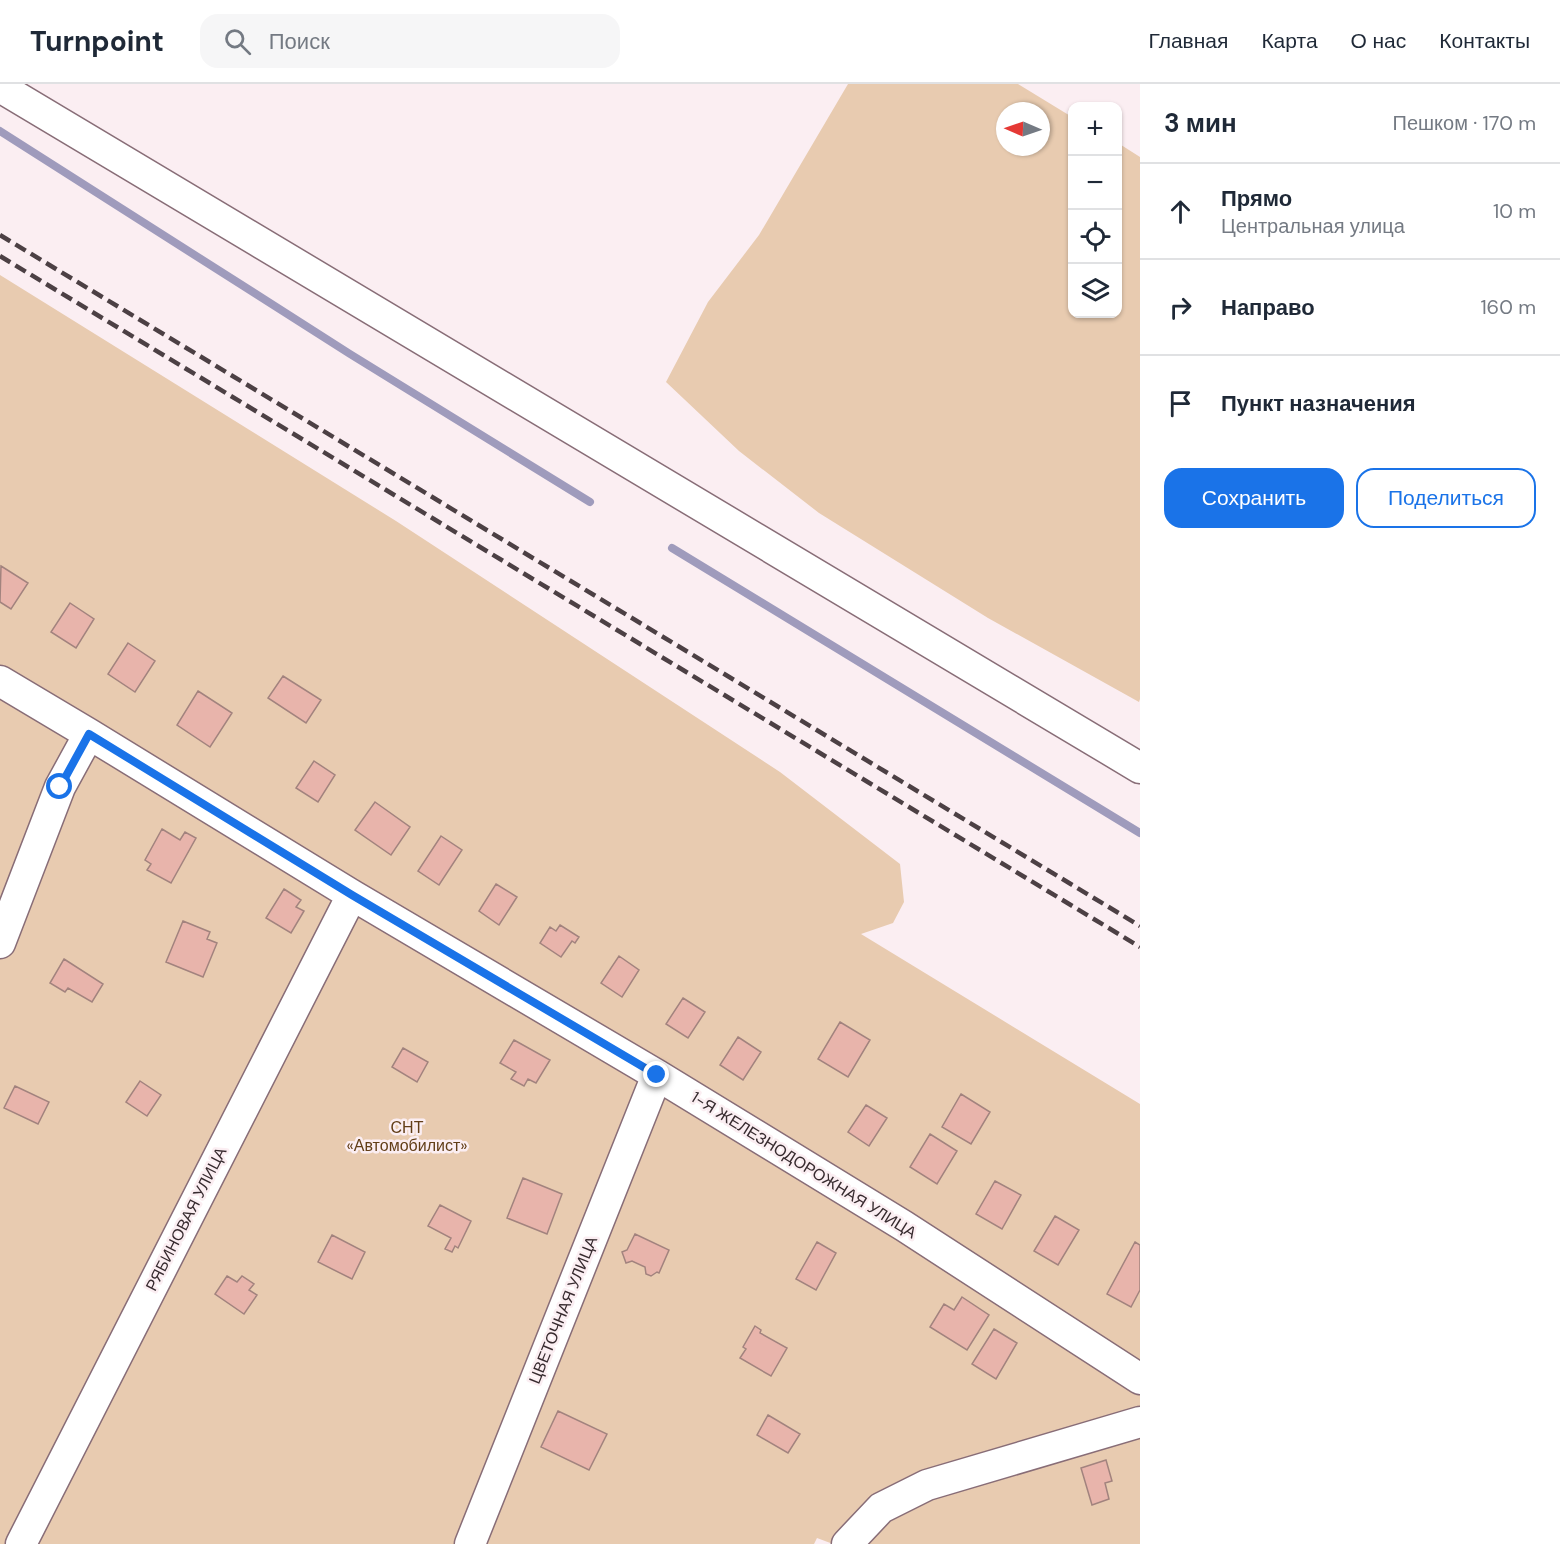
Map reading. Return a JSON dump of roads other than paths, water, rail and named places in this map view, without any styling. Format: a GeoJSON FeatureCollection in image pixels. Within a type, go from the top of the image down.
{"type":"FeatureCollection","features":[{"type":"Feature","properties":{"kind":"street"},"geometry":{"type":"LineString","coordinates":[[0,87],[1140,767]]}},
{"type":"Feature","properties":{"kind":"street","name":"1-Я ЖЕЛЕЗНОДОРОЖНАЯ УЛИЦА"},"geometry":{"type":"LineString","coordinates":[[0,681],[904,1226],[1140,1379]]}},
{"type":"Feature","properties":{"kind":"street"},"geometry":{"type":"LineString","coordinates":[[0,943],[60,787],[89,734]]}},
{"type":"Feature","properties":{"kind":"street","name":"РЯБИНОВАЯ УЛИЦА"},"geometry":{"type":"LineString","coordinates":[[21,1544],[352,895]]}},
{"type":"Feature","properties":{"kind":"street","name":"ЦВЕТОЧНАЯ УЛИЦА"},"geometry":{"type":"LineString","coordinates":[[470,1544],[657,1075]]}},
{"type":"Feature","properties":{"kind":"street"},"geometry":{"type":"LineString","coordinates":[[847,1544],[881,1508],[927,1485],[1140,1422]]}},
{"type":"Feature","properties":{"kind":"waterway"},"geometry":{"type":"LineString","coordinates":[[0,131],[350,354],[590,502]]}},
{"type":"Feature","properties":{"kind":"waterway"},"geometry":{"type":"LineString","coordinates":[[672,548],[1140,833]]}},
{"type":"Feature","properties":{"kind":"railway"},"geometry":{"type":"LineString","coordinates":[[0,235],[1140,926]]}},
{"type":"Feature","properties":{"kind":"railway"},"geometry":{"type":"LineString","coordinates":[[0,256],[1140,947]]}},
{"type":"Feature","properties":{"kind":"park label","name":"СНТ «Автомобилист»"},"geometry":{"type":"Point","coordinates":[407,1136]}}]}
